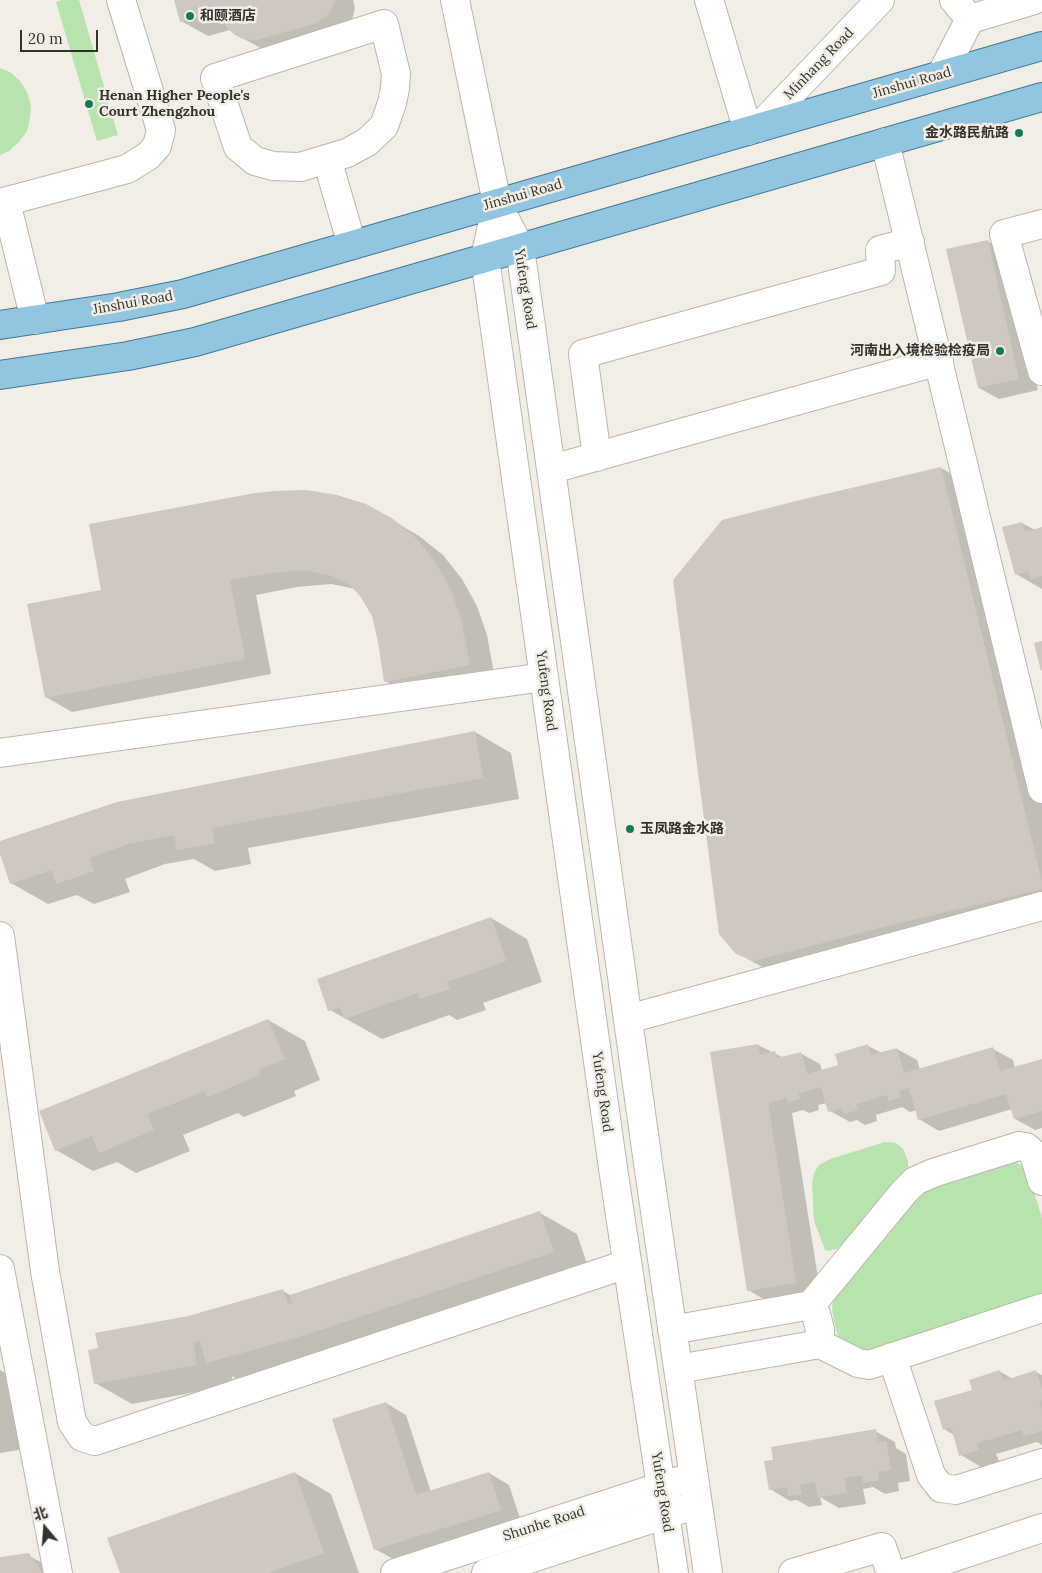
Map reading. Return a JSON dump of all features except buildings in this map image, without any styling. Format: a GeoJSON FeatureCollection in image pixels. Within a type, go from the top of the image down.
{"type":"FeatureCollection","features":[{"type":"Feature","properties":{"kind":"main road","name":"Jinshui Road"},"geometry":{"type":"LineString","coordinates":[[0,325],[119,307],[183,294],[1042,46]]}},
{"type":"Feature","properties":{"kind":"main road"},"geometry":{"type":"LineString","coordinates":[[0,375],[128,356],[194,342],[1042,97]]}},
{"type":"Feature","properties":{"kind":"street"},"geometry":{"type":"LineString","coordinates":[[35,320],[3,203],[127,169],[148,156],[157,146],[161,130],[121,0]]}},
{"type":"Feature","properties":{"kind":"street"},"geometry":{"type":"LineString","coordinates":[[455,0],[497,203]]}},
{"type":"Feature","properties":{"kind":"street"},"geometry":{"type":"LineString","coordinates":[[709,0],[753,129]]}},
{"type":"Feature","properties":{"kind":"street","name":"Minhang Road"},"geometry":{"type":"LineString","coordinates":[[753,129],[880,0]]}},
{"type":"Feature","properties":{"kind":"street"},"geometry":{"type":"LineString","coordinates":[[941,75],[962,10],[1034,0]]}},
{"type":"Feature","properties":{"kind":"street"},"geometry":{"type":"LineString","coordinates":[[384,24],[396,74],[392,103],[384,126],[367,142],[327,159],[300,167],[273,166],[255,161],[238,147],[215,78],[384,24]]}},
{"type":"Feature","properties":{"kind":"street"},"geometry":{"type":"LineString","coordinates":[[885,142],[1042,789]]}},
{"type":"Feature","properties":{"kind":"street"},"geometry":{"type":"LineString","coordinates":[[327,159],[352,245]]}},
{"type":"Feature","properties":{"kind":"street","name":"Yufeng Road"},"geometry":{"type":"LineString","coordinates":[[497,203],[520,248],[672,1330],[708,1573]]}},
{"type":"Feature","properties":{"kind":"street","name":"Yufeng Road"},"geometry":{"type":"LineString","coordinates":[[497,203],[485,258],[627,1264],[674,1573]]}},
{"type":"Feature","properties":{"kind":"street"},"geometry":{"type":"LineString","coordinates":[[1042,224],[1004,234],[1042,371]]}},
{"type":"Feature","properties":{"kind":"street"},"geometry":{"type":"LineString","coordinates":[[598,456],[583,354],[881,271],[880,250],[910,242]]}},
{"type":"Feature","properties":{"kind":"street"},"geometry":{"type":"LineString","coordinates":[[552,469],[939,361]]}},
{"type":"Feature","properties":{"kind":"street"},"geometry":{"type":"LineString","coordinates":[[0,753],[544,677]]}},
{"type":"Feature","properties":{"kind":"street"},"geometry":{"type":"LineString","coordinates":[[628,1019],[1042,906]]}},
{"type":"Feature","properties":{"kind":"street"},"geometry":{"type":"LineString","coordinates":[[0,936],[46,1271],[72,1422],[82,1437],[95,1441],[627,1264]]}},
{"type":"Feature","properties":{"kind":"street"},"geometry":{"type":"LineString","coordinates":[[672,1330],[811,1305],[904,1192],[915,1181],[933,1173],[1019,1146],[1034,1145],[1034,1154],[1042,1181]]}},
{"type":"Feature","properties":{"kind":"street"},"geometry":{"type":"LineString","coordinates":[[0,1270],[58,1573]]}},
{"type":"Feature","properties":{"kind":"street"},"geometry":{"type":"LineString","coordinates":[[811,1305],[816,1314],[820,1330],[820,1344]]}},
{"type":"Feature","properties":{"kind":"street"},"geometry":{"type":"LineString","coordinates":[[678,1369],[820,1344],[858,1363],[869,1365],[1042,1308]]}},
{"type":"Feature","properties":{"kind":"street"},"geometry":{"type":"LineString","coordinates":[[892,1357],[930,1474],[941,1488],[956,1490],[1042,1463]]}},
{"type":"Feature","properties":{"kind":"street","name":"Shunhe Road"},"geometry":{"type":"LineString","coordinates":[[395,1573],[693,1476]]}},
{"type":"Feature","properties":{"kind":"street","name":"Shunhe Road"},"geometry":{"type":"LineString","coordinates":[[486,1573],[513,1569],[698,1504]]}},
{"type":"Feature","properties":{"kind":"street"},"geometry":{"type":"LineString","coordinates":[[906,1573],[1042,1528]]}},
{"type":"Feature","properties":{"kind":"street"},"geometry":{"type":"LineString","coordinates":[[793,1573],[882,1547],[891,1573]]}},
{"type":"Feature","properties":{"kind":"green space"},"geometry":{"type":"Polygon","coordinates":[[[79,0],[118,135],[97,141],[56,2],[79,0]]]}},
{"type":"Feature","properties":{"kind":"green space"},"geometry":{"type":"Polygon","coordinates":[[[0,68],[10,72],[20,81],[27,92],[31,105],[27,131],[9,151],[0,155],[0,68]]]}},
{"type":"Feature","properties":{"kind":"green space"},"geometry":{"type":"Polygon","coordinates":[[[885,1142],[896,1143],[903,1149],[908,1161],[908,1169],[869,1211],[848,1242],[841,1247],[829,1251],[825,1250],[814,1221],[812,1183],[814,1173],[819,1165],[830,1159],[885,1142]]]}},
{"type":"Feature","properties":{"kind":"green space"},"geometry":{"type":"Polygon","coordinates":[[[1012,1162],[1026,1166],[1042,1218],[1042,1298],[858,1354],[845,1347],[838,1337],[834,1321],[832,1309],[834,1291],[921,1190],[1012,1162]]]}},
{"type":"Feature","properties":{"kind":"place","name":"和颐酒店"},"geometry":{"type":"Point","coordinates":[190,16]}},
{"type":"Feature","properties":{"kind":"place","name":"Henan Higher People's Court Zhengzhou"},"geometry":{"type":"Point","coordinates":[89,104]}},
{"type":"Feature","properties":{"kind":"place","name":"金水路民航路"},"geometry":{"type":"Point","coordinates":[1019,133]}},
{"type":"Feature","properties":{"kind":"place","name":"河南出入境检验检疫局"},"geometry":{"type":"Point","coordinates":[1000,351]}},
{"type":"Feature","properties":{"kind":"place","name":"玉凤路金水路"},"geometry":{"type":"Point","coordinates":[630,829]}}]}
